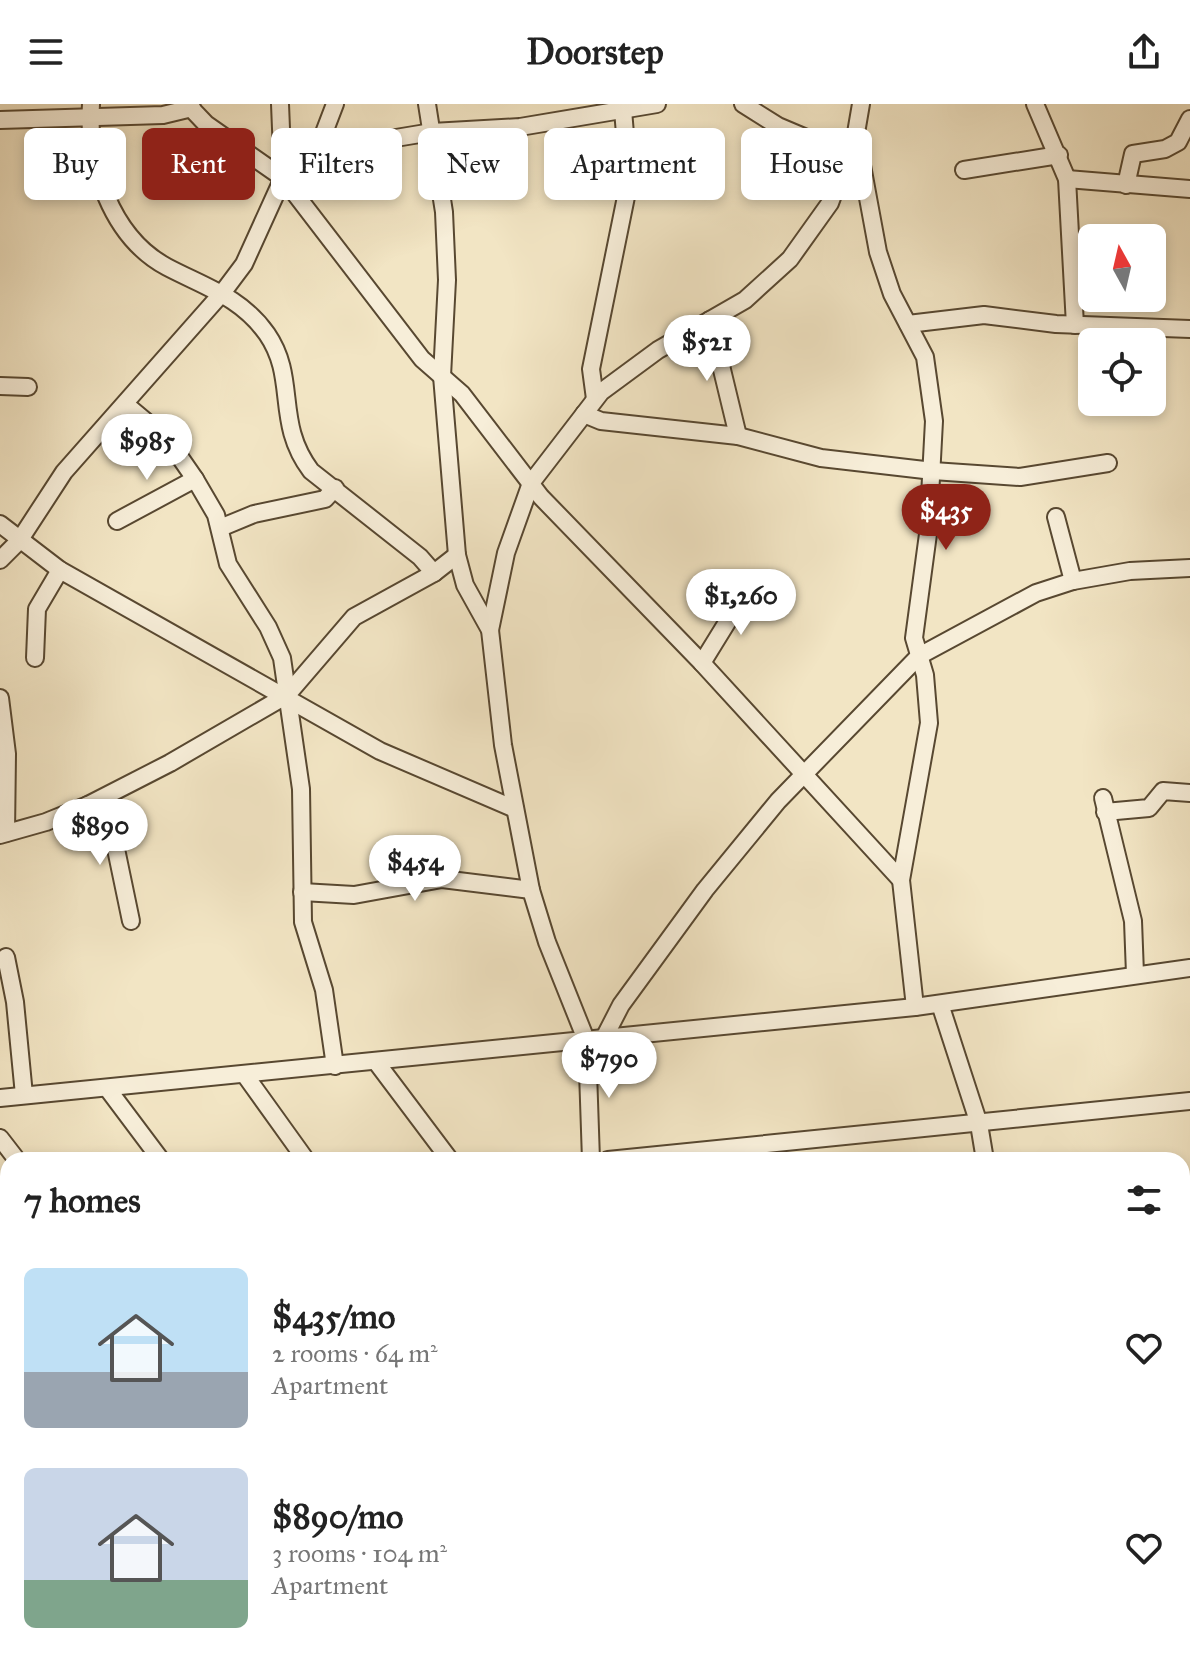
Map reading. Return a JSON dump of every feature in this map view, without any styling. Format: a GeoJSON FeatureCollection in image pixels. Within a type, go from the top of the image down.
{"type":"FeatureCollection","features":[{"type":"Feature","properties":{"kind":"street"},"geometry":{"type":"LineString","coordinates":[[280,104],[281,128]]}},
{"type":"Feature","properties":{"kind":"street"},"geometry":{"type":"LineString","coordinates":[[326,128],[335,104]]}},
{"type":"Feature","properties":{"kind":"street"},"geometry":{"type":"LineString","coordinates":[[427,104],[431,128]]}},
{"type":"Feature","properties":{"kind":"street"},"geometry":{"type":"LineString","coordinates":[[502,128],[657,104]]}},
{"type":"Feature","properties":{"kind":"street"},"geometry":{"type":"LineString","coordinates":[[743,104],[783,128]]}},
{"type":"Feature","properties":{"kind":"street"},"geometry":{"type":"LineString","coordinates":[[857,128],[861,104]]}},
{"type":"Feature","properties":{"kind":"street"},"geometry":{"type":"LineString","coordinates":[[1035,104],[1067,179],[1075,325]]}},
{"type":"Feature","properties":{"kind":"street"},"geometry":{"type":"LineString","coordinates":[[0,120],[90,111],[163,115],[189,106],[206,124],[271,170]]}},
{"type":"Feature","properties":{"kind":"street"},"geometry":{"type":"LineString","coordinates":[[595,399],[591,369],[629,182],[634,107]]}},
{"type":"Feature","properties":{"kind":"street"},"geometry":{"type":"LineString","coordinates":[[90,111],[99,171],[108,201],[122,229],[166,267],[223,292],[267,334],[284,373],[287,422],[293,440],[311,471],[420,557],[434,573]]}},
{"type":"Feature","properties":{"kind":"street"},"geometry":{"type":"LineString","coordinates":[[1126,185],[1133,154],[1165,149],[1178,142],[1190,119]]}},
{"type":"Feature","properties":{"kind":"street"},"geometry":{"type":"LineString","coordinates":[[964,170],[1059,155]]}},
{"type":"Feature","properties":{"kind":"street"},"geometry":{"type":"LineString","coordinates":[[1067,179],[1190,189]]}},
{"type":"Feature","properties":{"kind":"street"},"geometry":{"type":"LineString","coordinates":[[0,560],[19,541],[64,472],[223,292],[244,264],[273,200]]}},
{"type":"Feature","properties":{"kind":"street"},"geometry":{"type":"LineString","coordinates":[[300,200],[422,359],[494,432],[531,483],[901,880]]}},
{"type":"Feature","properties":{"kind":"street"},"geometry":{"type":"LineString","coordinates":[[442,200],[447,280],[442,376],[457,555],[465,585],[490,630]]}},
{"type":"Feature","properties":{"kind":"street"},"geometry":{"type":"LineString","coordinates":[[591,1152],[595,1041],[547,942],[531,890],[503,745],[490,630],[506,553],[531,483],[595,399],[658,350],[745,300],[790,259],[831,200]]}},
{"type":"Feature","properties":{"kind":"street"},"geometry":{"type":"LineString","coordinates":[[868,200],[878,252],[892,294],[925,357],[931,389],[933,471],[914,638],[929,698],[929,723],[901,880],[915,1007]]}},
{"type":"Feature","properties":{"kind":"street"},"geometry":{"type":"LineString","coordinates":[[908,324],[984,315],[1075,325],[1190,329]]}},
{"type":"Feature","properties":{"kind":"street"},"geometry":{"type":"LineString","coordinates":[[710,320],[738,436]]}},
{"type":"Feature","properties":{"kind":"street"},"geometry":{"type":"LineString","coordinates":[[0,386],[28,387]]}},
{"type":"Feature","properties":{"kind":"street"},"geometry":{"type":"LineString","coordinates":[[125,404],[168,440],[195,479],[216,515],[228,564],[268,627],[282,658],[301,789],[303,922],[324,990],[335,1066]]}},
{"type":"Feature","properties":{"kind":"street"},"geometry":{"type":"LineString","coordinates":[[584,414],[601,421],[738,436],[821,458],[933,471],[1020,477],[1058,474],[1108,463]]}},
{"type":"Feature","properties":{"kind":"street"},"geometry":{"type":"LineString","coordinates":[[117,521],[195,479]]}},
{"type":"Feature","properties":{"kind":"street"},"geometry":{"type":"LineString","coordinates":[[220,528],[254,514],[325,499],[335,488]]}},
{"type":"Feature","properties":{"kind":"street"},"geometry":{"type":"LineString","coordinates":[[1056,517],[1073,581]]}},
{"type":"Feature","properties":{"kind":"street"},"geometry":{"type":"LineString","coordinates":[[0,524],[60,570],[287,695],[380,751],[515,809]]}},
{"type":"Feature","properties":{"kind":"street"},"geometry":{"type":"LineString","coordinates":[[0,698],[7,754],[3,834],[46,822],[88,805],[170,763],[287,695],[354,617],[434,573],[457,555]]}},
{"type":"Feature","properties":{"kind":"street"},"geometry":{"type":"LineString","coordinates":[[595,1041],[705,890],[778,801],[805,777],[919,656],[1036,593],[1073,581],[1130,571],[1190,568]]}},
{"type":"Feature","properties":{"kind":"street"},"geometry":{"type":"LineString","coordinates":[[35,658],[37,609],[60,570]]}},
{"type":"Feature","properties":{"kind":"street"},"geometry":{"type":"LineString","coordinates":[[702,663],[747,590]]}},
{"type":"Feature","properties":{"kind":"street"},"geometry":{"type":"LineString","coordinates":[[1135,974],[1133,921],[1104,805],[1149,808],[1163,791],[1190,793]]}},
{"type":"Feature","properties":{"kind":"street"},"geometry":{"type":"LineString","coordinates":[[88,805],[116,849],[131,921]]}},
{"type":"Feature","properties":{"kind":"street"},"geometry":{"type":"LineString","coordinates":[[302,892],[354,895],[442,879],[531,890]]}},
{"type":"Feature","properties":{"kind":"street"},"geometry":{"type":"LineString","coordinates":[[6,957],[15,1002],[24,1095]]}},
{"type":"Feature","properties":{"kind":"street"},"geometry":{"type":"LineString","coordinates":[[0,1098],[377,1063],[915,1007],[1190,968]]}},
{"type":"Feature","properties":{"kind":"street"},"geometry":{"type":"LineString","coordinates":[[940,1004],[979,1124],[984,1152]]}},
{"type":"Feature","properties":{"kind":"street"},"geometry":{"type":"LineString","coordinates":[[377,1063],[444,1152]]}},
{"type":"Feature","properties":{"kind":"street"},"geometry":{"type":"LineString","coordinates":[[245,1075],[300,1152]]}},
{"type":"Feature","properties":{"kind":"street"},"geometry":{"type":"LineString","coordinates":[[107,1088],[155,1152]]}},
{"type":"Feature","properties":{"kind":"street"},"geometry":{"type":"LineString","coordinates":[[690,1152],[1190,1101]]}}]}
